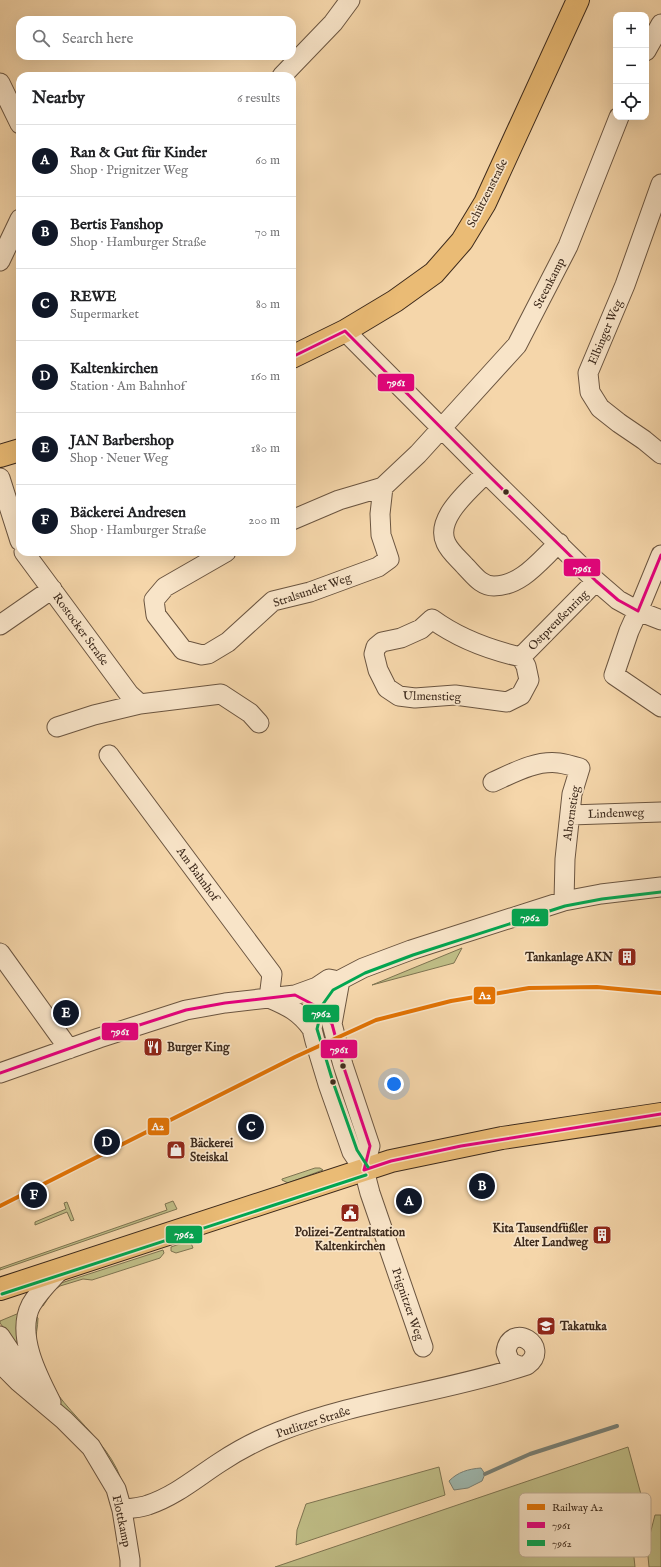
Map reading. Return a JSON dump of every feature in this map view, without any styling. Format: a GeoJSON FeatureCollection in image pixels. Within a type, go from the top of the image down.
{"type":"FeatureCollection","features":[{"type":"Feature","properties":{"kind":"main road","name":"Schützenstraße"},"geometry":{"type":"LineString","coordinates":[[296,355],[345,331],[395,301],[434,273],[462,241],[484,203],[578,0]]}},
{"type":"Feature","properties":{"kind":"main road"},"geometry":{"type":"LineString","coordinates":[[0,456],[16,451]]}},
{"type":"Feature","properties":{"kind":"main road"},"geometry":{"type":"LineString","coordinates":[[0,1289],[391,1161],[475,1143],[661,1114]]}},
{"type":"Feature","properties":{"kind":"street"},"geometry":{"type":"LineString","coordinates":[[286,72],[333,24],[350,0]]}},
{"type":"Feature","properties":{"kind":"street"},"geometry":{"type":"LineString","coordinates":[[648,48],[661,24]]}},
{"type":"Feature","properties":{"kind":"street"},"geometry":{"type":"LineString","coordinates":[[0,83],[16,116]]}},
{"type":"Feature","properties":{"kind":"street","name":"Steenkamp"},"geometry":{"type":"LineString","coordinates":[[442,428],[517,345],[568,246],[618,120]]}},
{"type":"Feature","properties":{"kind":"street","name":"Elbinger Weg"},"geometry":{"type":"LineString","coordinates":[[661,184],[626,285],[588,373],[590,392],[600,408],[619,424],[644,440],[661,454]]}},
{"type":"Feature","properties":{"kind":"street"},"geometry":{"type":"LineString","coordinates":[[0,261],[16,227]]}},
{"type":"Feature","properties":{"kind":"street"},"geometry":{"type":"LineString","coordinates":[[345,331],[596,581],[618,600],[638,611],[661,620]]}},
{"type":"Feature","properties":{"kind":"street"},"geometry":{"type":"LineString","coordinates":[[296,518],[339,500],[383,487],[418,454],[442,428]]}},
{"type":"Feature","properties":{"kind":"street"},"geometry":{"type":"LineString","coordinates":[[486,473],[460,500],[449,514],[443,533],[450,550],[480,582],[495,586],[516,580],[528,573],[560,544]]}},
{"type":"Feature","properties":{"kind":"street"},"geometry":{"type":"LineString","coordinates":[[0,478],[16,528]]}},
{"type":"Feature","properties":{"kind":"street","name":"Stralsunder Weg"},"geometry":{"type":"LineString","coordinates":[[219,556],[165,587],[154,600],[156,615],[183,650],[208,654],[228,642],[272,601],[310,592],[378,567],[389,559],[381,536],[380,514],[383,487]]}},
{"type":"Feature","properties":{"kind":"street"},"geometry":{"type":"LineString","coordinates":[[661,555],[629,631],[614,675],[661,707]]}},
{"type":"Feature","properties":{"kind":"street","name":"Rostocker Straße"},"geometry":{"type":"LineString","coordinates":[[27,556],[129,694],[140,704]]}},
{"type":"Feature","properties":{"kind":"street","name":"Ostpreußenring"},"geometry":{"type":"LineString","coordinates":[[374,654],[376,647],[382,642],[401,638],[421,629],[432,619],[445,628],[480,645],[521,658],[596,581]]}},
{"type":"Feature","properties":{"kind":"street"},"geometry":{"type":"LineString","coordinates":[[0,625],[52,589]]}},
{"type":"Feature","properties":{"kind":"street","name":"Ulmenstieg"},"geometry":{"type":"LineString","coordinates":[[374,654],[378,670],[387,688],[399,696],[416,698],[455,695],[507,702],[520,695],[528,680],[526,666],[521,658]]}},
{"type":"Feature","properties":{"kind":"street"},"geometry":{"type":"LineString","coordinates":[[56,727],[94,715],[140,704],[220,694],[250,713],[259,723]]}},
{"type":"Feature","properties":{"kind":"street","name":"Am Bahnhof"},"geometry":{"type":"LineString","coordinates":[[109,755],[272,974],[269,998]]}},
{"type":"Feature","properties":{"kind":"street","name":"Ahornstieg"},"geometry":{"type":"LineString","coordinates":[[493,782],[519,770],[538,764],[558,763],[580,768],[572,794],[564,859],[564,901]]}},
{"type":"Feature","properties":{"kind":"street","name":"Lindenweg"},"geometry":{"type":"LineString","coordinates":[[570,815],[661,812]]}},
{"type":"Feature","properties":{"kind":"street"},"geometry":{"type":"LineString","coordinates":[[312,1029],[315,1004],[325,991],[339,986],[363,968],[411,950],[564,901],[601,894],[661,887]]}},
{"type":"Feature","properties":{"kind":"street"},"geometry":{"type":"LineString","coordinates":[[0,952],[69,1049]]}},
{"type":"Feature","properties":{"kind":"street"},"geometry":{"type":"LineString","coordinates":[[291,1000],[329,980],[339,986]]}},
{"type":"Feature","properties":{"kind":"street"},"geometry":{"type":"LineString","coordinates":[[332,1024],[339,986]]}},
{"type":"Feature","properties":{"kind":"street"},"geometry":{"type":"LineString","coordinates":[[0,1073],[186,1010],[225,1003],[269,998],[315,1004],[332,1024],[343,1065],[370,1146],[364,1170]]}},
{"type":"Feature","properties":{"kind":"street"},"geometry":{"type":"LineString","coordinates":[[291,1000],[312,1029],[328,1084],[352,1152],[364,1170]]}},
{"type":"Feature","properties":{"kind":"street","name":"Prignitzer Weg"},"geometry":{"type":"LineString","coordinates":[[364,1170],[370,1193],[423,1347]]}},
{"type":"Feature","properties":{"kind":"street"},"geometry":{"type":"LineString","coordinates":[[51,1402],[39,1379],[29,1352],[27,1320],[31,1305],[61,1269]]}},
{"type":"Feature","properties":{"kind":"street","name":"Flottkamp"},"geometry":{"type":"LineString","coordinates":[[0,1336],[12,1354],[64,1420]]}},
{"type":"Feature","properties":{"kind":"street","name":"Flottkamp"},"geometry":{"type":"LineString","coordinates":[[0,1363],[19,1382],[64,1420],[90,1447],[101,1463],[116,1489],[122,1510],[130,1567]]}},
{"type":"Feature","properties":{"kind":"street","name":"Putlitzer Straße"},"geometry":{"type":"LineString","coordinates":[[122,1510],[148,1505],[188,1486],[234,1454],[277,1432],[372,1403],[478,1378],[519,1366]]}},
{"type":"Feature","properties":{"kind":"shaded area"},"geometry":{"type":"Polygon","coordinates":[[[462,948],[454,963],[372,985],[462,948]]]}},
{"type":"Feature","properties":{"kind":"shaded area"},"geometry":{"type":"Polygon","coordinates":[[[315,1168],[320,1168],[323,1170],[288,1183],[282,1180],[282,1179],[315,1168]]]}},
{"type":"Feature","properties":{"kind":"shaded area"},"geometry":{"type":"Polygon","coordinates":[[[173,1201],[177,1209],[0,1270],[0,1268],[167,1210],[165,1204],[173,1201]]]}},
{"type":"Feature","properties":{"kind":"shaded area"},"geometry":{"type":"Polygon","coordinates":[[[67,1202],[74,1220],[71,1221],[67,1212],[35,1225],[35,1222],[66,1209],[64,1203],[67,1202]]]}},
{"type":"Feature","properties":{"kind":"shaded area"},"geometry":{"type":"Polygon","coordinates":[[[188,1241],[191,1243],[193,1248],[176,1253],[171,1251],[171,1247],[188,1241]]]}},
{"type":"Feature","properties":{"kind":"shaded area"},"geometry":{"type":"Polygon","coordinates":[[[163,1250],[164,1253],[160,1258],[92,1280],[83,1279],[60,1286],[53,1291],[43,1306],[38,1306],[58,1284],[163,1250]]]}},
{"type":"Feature","properties":{"kind":"shaded area"},"geometry":{"type":"Polygon","coordinates":[[[24,1311],[27,1359],[0,1323],[0,1321],[24,1311]]]}},
{"type":"Feature","properties":{"kind":"shaded area"},"geometry":{"type":"Polygon","coordinates":[[[36,1316],[38,1318],[36,1345],[42,1366],[51,1385],[106,1451],[117,1469],[124,1489],[122,1490],[111,1465],[95,1442],[58,1401],[46,1382],[37,1361],[34,1349],[33,1338],[36,1316]]]}},
{"type":"Feature","properties":{"kind":"shaded area"},"geometry":{"type":"Polygon","coordinates":[[[628,1447],[641,1493],[519,1493],[519,1557],[634,1557],[635,1567],[275,1567],[628,1447]]]}},
{"type":"Feature","properties":{"kind":"shaded area"},"geometry":{"type":"Polygon","coordinates":[[[439,1467],[445,1495],[296,1545],[297,1530],[306,1504],[439,1467]]]}},
{"type":"Feature","properties":{"kind":"shaded area"},"geometry":{"type":"Polygon","coordinates":[[[655,1515],[661,1515],[661,1567],[649,1567],[648,1557],[651,1557],[651,1530],[655,1515]]]}},
{"type":"Feature","properties":{"kind":"water"},"geometry":{"type":"Polygon","coordinates":[[[481,1468],[485,1474],[482,1481],[468,1488],[454,1490],[449,1481],[452,1478],[472,1469],[481,1468]]]}},
{"type":"Feature","properties":{"kind":"waterway"},"geometry":{"type":"LineString","coordinates":[[485,1474],[530,1454],[617,1426]]}},
{"type":"Feature","properties":{"kind":"rail line","name":"A2"},"geometry":{"type":"LineString","coordinates":[[0,1206],[295,1057],[376,1020],[451,1001],[529,988],[597,987],[661,993]]}},
{"type":"Feature","properties":{"kind":"transit line","name":"7961"},"geometry":{"type":"LineString","coordinates":[[296,355],[345,331],[596,581],[618,600],[638,611],[661,555]]}},
{"type":"Feature","properties":{"kind":"transit line","name":"7962"},"geometry":{"type":"LineString","coordinates":[[368,1167],[357,1150],[333,1082],[317,1029],[323,1004],[333,990],[365,973],[413,955],[565,906],[602,899],[661,892]]}},
{"type":"Feature","properties":{"kind":"transit line","name":"7961"},"geometry":{"type":"LineString","coordinates":[[0,1073],[99,1038],[186,1010],[225,1003],[295,995],[314,1005],[332,1024],[343,1065],[370,1146],[364,1170]]}},
{"type":"Feature","properties":{"kind":"transit line","name":"7961"},"geometry":{"type":"LineString","coordinates":[[364,1170],[391,1161],[461,1146],[661,1114]]}},
{"type":"Feature","properties":{"kind":"transit line","name":"7962"},"geometry":{"type":"LineString","coordinates":[[2,1294],[366,1175]]}},
{"type":"Feature","properties":{"kind":"place","name":"Tankanlage AKN"},"geometry":{"type":"Point","coordinates":[627,957]}},
{"type":"Feature","properties":{"kind":"place","name":"JAN Barbershop"},"geometry":{"type":"Point","coordinates":[66,1013]}},
{"type":"Feature","properties":{"kind":"place","name":"Burger King"},"geometry":{"type":"Point","coordinates":[153,1047]}},
{"type":"Feature","properties":{"kind":"place","name":"REWE"},"geometry":{"type":"Point","coordinates":[251,1127]}},
{"type":"Feature","properties":{"kind":"place","name":"Kaltenkirchen"},"geometry":{"type":"Point","coordinates":[107,1142]}},
{"type":"Feature","properties":{"kind":"place","name":"Bäckerei Steiskal"},"geometry":{"type":"Point","coordinates":[176,1150]}},
{"type":"Feature","properties":{"kind":"place","name":"Bertis Fanshop"},"geometry":{"type":"Point","coordinates":[482,1186]}},
{"type":"Feature","properties":{"kind":"place","name":"Bäckerei Andresen"},"geometry":{"type":"Point","coordinates":[34,1195]}},
{"type":"Feature","properties":{"kind":"place","name":"Ran & Gut für Kinder"},"geometry":{"type":"Point","coordinates":[409,1201]}},
{"type":"Feature","properties":{"kind":"place","name":"Polizei-Zentralstation Kaltenkirchen"},"geometry":{"type":"Point","coordinates":[350,1213]}},
{"type":"Feature","properties":{"kind":"place","name":"Kita Tausendfüßler Alter Landweg"},"geometry":{"type":"Point","coordinates":[602,1235]}},
{"type":"Feature","properties":{"kind":"place","name":"Takatuka"},"geometry":{"type":"Point","coordinates":[546,1326]}}]}
